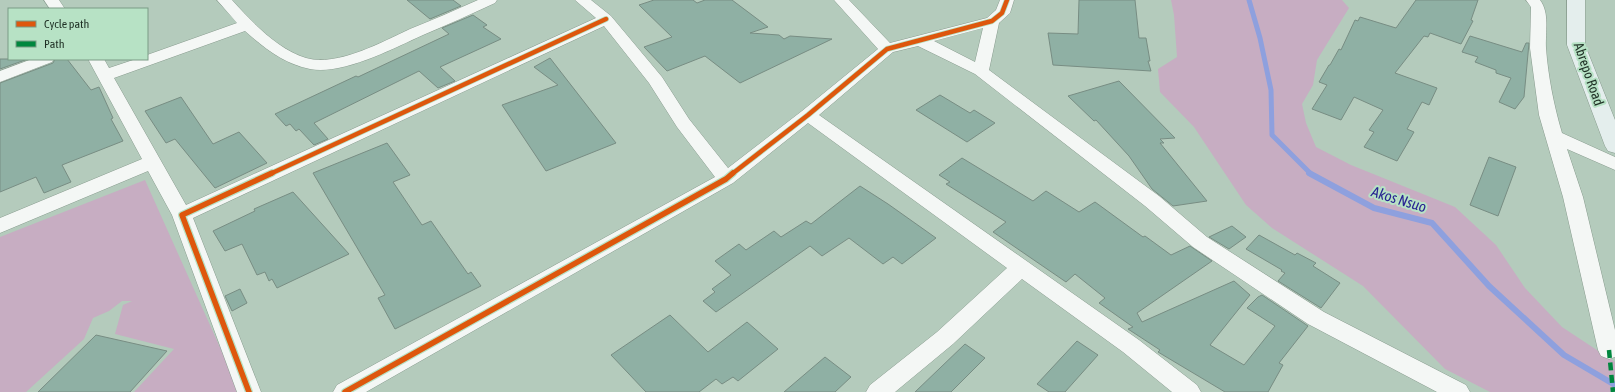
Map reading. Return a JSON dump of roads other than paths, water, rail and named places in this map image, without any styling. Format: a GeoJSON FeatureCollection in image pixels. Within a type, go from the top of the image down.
{"type":"FeatureCollection","features":[{"type":"Feature","properties":{"kind":"main road","name":"Abrepo Road"},"geometry":{"type":"LineString","coordinates":[[1576,0],[1576,45],[1615,146]]}},
{"type":"Feature","properties":{"kind":"street"},"geometry":{"type":"LineString","coordinates":[[51,0],[57,8]]}},
{"type":"Feature","properties":{"kind":"street"},"geometry":{"type":"LineString","coordinates":[[224,0],[246,24],[290,58],[311,64],[333,63],[365,55],[490,0]]}},
{"type":"Feature","properties":{"kind":"street"},"geometry":{"type":"LineString","coordinates":[[582,0],[606,19],[656,81],[683,124],[726,179]]}},
{"type":"Feature","properties":{"kind":"street"},"geometry":{"type":"LineString","coordinates":[[841,0],[887,49]]}},
{"type":"Feature","properties":{"kind":"street"},"geometry":{"type":"LineString","coordinates":[[345,392],[726,179],[808,115],[887,49],[992,21],[999,17],[1005,9],[1007,0]]}},
{"type":"Feature","properties":{"kind":"street"},"geometry":{"type":"LineString","coordinates":[[1533,0],[1538,7],[1538,48],[1542,83],[1548,114],[1573,197],[1609,350]]}},
{"type":"Feature","properties":{"kind":"street"},"geometry":{"type":"LineString","coordinates":[[182,215],[606,19]]}},
{"type":"Feature","properties":{"kind":"street"},"geometry":{"type":"LineString","coordinates":[[981,71],[992,21]]}},
{"type":"Feature","properties":{"kind":"street"},"geometry":{"type":"LineString","coordinates":[[148,60],[246,24]]}},
{"type":"Feature","properties":{"kind":"street"},"geometry":{"type":"LineString","coordinates":[[918,40],[981,71],[1152,201],[1200,242],[1316,318],[1458,392]]}},
{"type":"Feature","properties":{"kind":"street"},"geometry":{"type":"LineString","coordinates":[[0,76],[43,60]]}},
{"type":"Feature","properties":{"kind":"street"},"geometry":{"type":"LineString","coordinates":[[97,60],[182,215],[249,392]]}},
{"type":"Feature","properties":{"kind":"street"},"geometry":{"type":"LineString","coordinates":[[106,75],[147,60]]}},
{"type":"Feature","properties":{"kind":"street"},"geometry":{"type":"LineString","coordinates":[[808,115],[1131,346],[1188,392]]}},
{"type":"Feature","properties":{"kind":"street"},"geometry":{"type":"LineString","coordinates":[[1554,136],[1615,164]]}},
{"type":"Feature","properties":{"kind":"street"},"geometry":{"type":"LineString","coordinates":[[0,226],[152,162]]}},
{"type":"Feature","properties":{"kind":"street"},"geometry":{"type":"LineString","coordinates":[[878,392],[945,338],[1020,268]]}},
{"type":"Feature","properties":{"kind":"waterway","name":"Akos Nsuo"},"geometry":{"type":"LineString","coordinates":[[1249,0],[1260,38],[1271,90],[1272,135],[1311,174]]}},
{"type":"Feature","properties":{"kind":"waterway","name":"Akos Nsuo"},"geometry":{"type":"LineString","coordinates":[[1309,173],[1374,208],[1432,223],[1489,286],[1564,355],[1615,385]]}}]}
